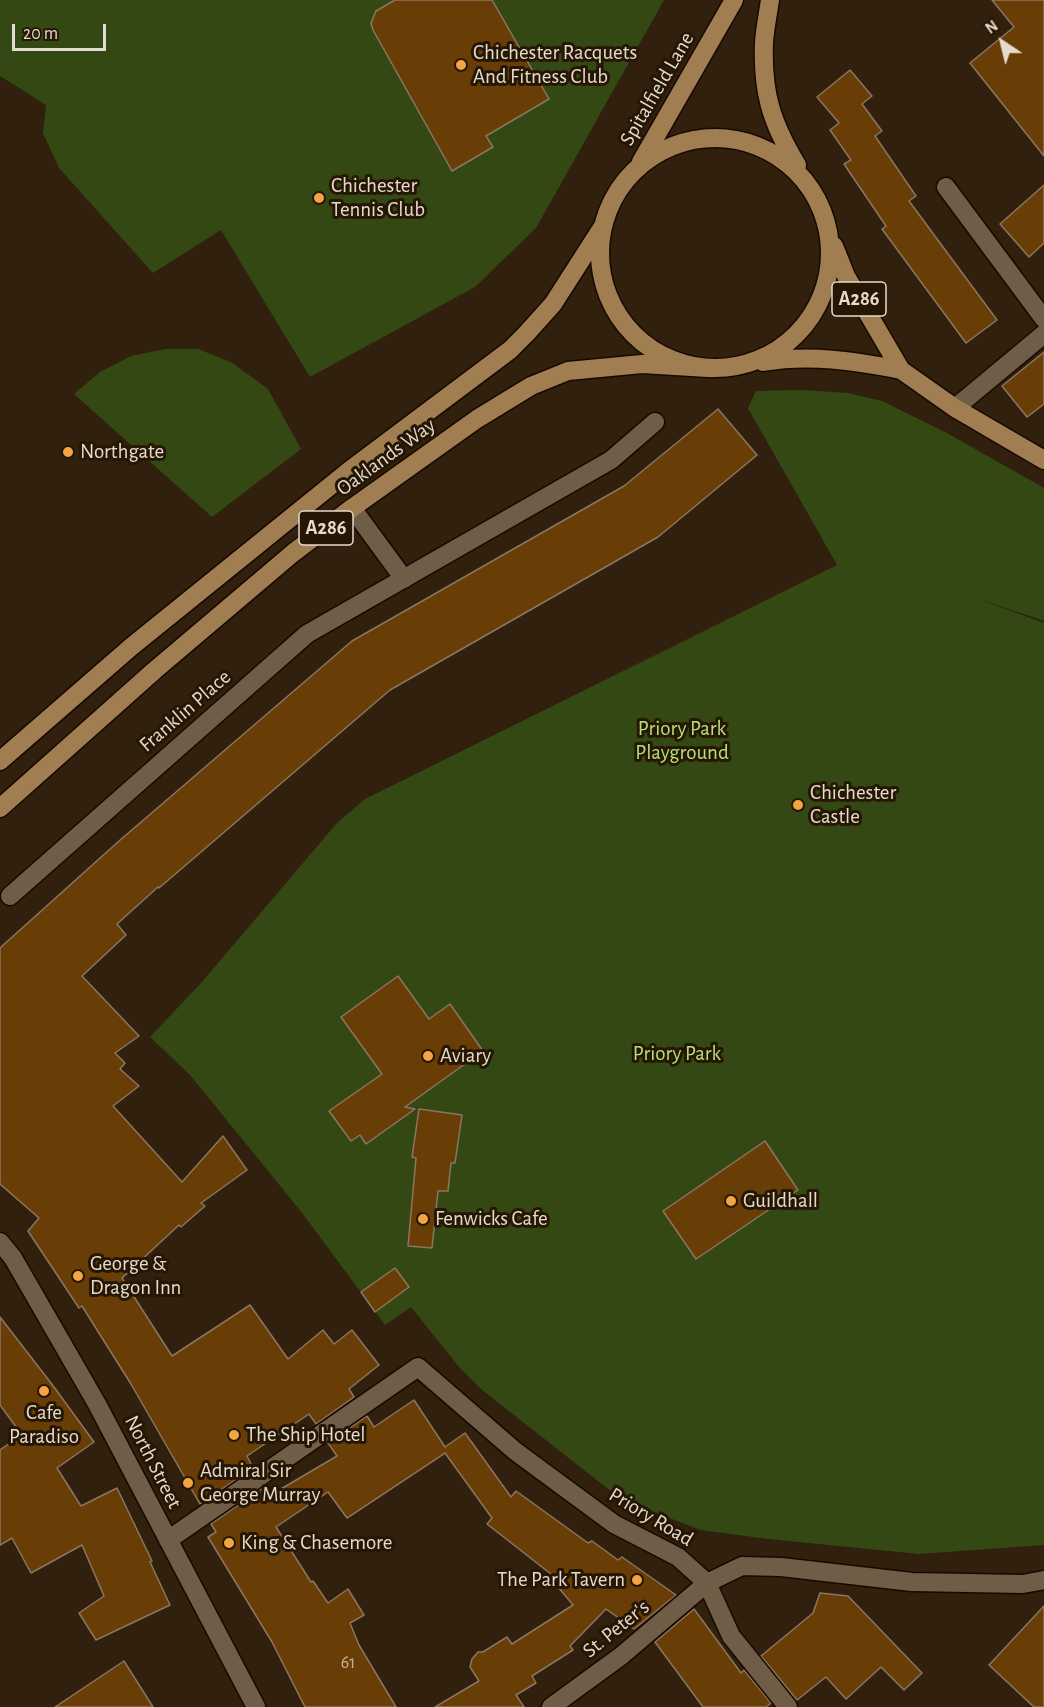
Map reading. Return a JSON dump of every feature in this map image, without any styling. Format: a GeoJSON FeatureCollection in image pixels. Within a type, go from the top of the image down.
{"type":"FeatureCollection","features":[{"type":"Feature","properties":{"kind":"main road","name":"Spitalfield Lane"},"geometry":{"type":"LineString","coordinates":[[637,168],[734,0]]}},
{"type":"Feature","properties":{"kind":"main road"},"geometry":{"type":"LineString","coordinates":[[770,0],[764,40],[766,91],[777,130],[811,187],[817,198],[827,224],[831,245],[830,269],[824,293],[813,315],[789,343],[768,356],[745,365],[708,368],[677,362],[648,348],[632,334],[619,317],[609,299],[601,268],[600,247],[606,215],[616,195],[637,168],[664,150],[685,142],[706,138],[739,140],[760,146],[779,156],[811,187]]}},
{"type":"Feature","properties":{"kind":"main road","name":"A286"},"geometry":{"type":"LineString","coordinates":[[827,224],[846,276],[901,370],[954,408],[1044,460]]}},
{"type":"Feature","properties":{"kind":"main road","name":"Oaklands Way"},"geometry":{"type":"LineString","coordinates":[[0,761],[131,647],[332,484],[510,350],[553,304],[603,226]]}},
{"type":"Feature","properties":{"kind":"main road","name":"A286"},"geometry":{"type":"LineString","coordinates":[[745,365],[799,357],[854,361],[901,370]]}},
{"type":"Feature","properties":{"kind":"main road","name":"Oaklands Way"},"geometry":{"type":"LineString","coordinates":[[0,808],[244,593],[293,553],[477,419],[531,386],[568,371],[633,364],[708,368]]}},
{"type":"Feature","properties":{"kind":"street"},"geometry":{"type":"LineString","coordinates":[[946,187],[1044,319]]}},
{"type":"Feature","properties":{"kind":"street"},"geometry":{"type":"LineString","coordinates":[[954,408],[1044,334]]}},
{"type":"Feature","properties":{"kind":"street","name":"Franklin Place"},"geometry":{"type":"LineString","coordinates":[[10,896],[307,634],[610,460],[655,422]]}},
{"type":"Feature","properties":{"kind":"street"},"geometry":{"type":"LineString","coordinates":[[352,508],[404,579]]}},
{"type":"Feature","properties":{"kind":"street","name":"North Street"},"geometry":{"type":"LineString","coordinates":[[0,1242],[7,1265],[97,1404],[256,1707]]}},
{"type":"Feature","properties":{"kind":"street","name":"Priory Road"},"geometry":{"type":"LineString","coordinates":[[168,1540],[418,1366],[524,1457],[614,1524],[678,1557],[707,1583]]}},
{"type":"Feature","properties":{"kind":"street"},"geometry":{"type":"LineString","coordinates":[[788,1707],[731,1636],[707,1583],[742,1566],[782,1567],[912,1582],[1023,1584],[1044,1581]]}},
{"type":"Feature","properties":{"kind":"street","name":"St. Peter's"},"geometry":{"type":"LineString","coordinates":[[551,1707],[621,1656],[707,1583]]}},
{"type":"Feature","properties":{"kind":"green space","name":"Chichester Tennis Club"},"geometry":{"type":"Polygon","coordinates":[[[0,0],[664,0],[536,228],[475,287],[310,377],[221,230],[153,273],[59,168],[43,133],[46,105],[0,76],[0,0]]]}},
{"type":"Feature","properties":{"kind":"green space"},"geometry":{"type":"Polygon","coordinates":[[[166,349],[198,349],[231,362],[268,389],[301,449],[212,517],[74,394],[100,372],[131,356],[166,349]]]}},
{"type":"Feature","properties":{"kind":"green space","name":"Priory Park"},"geometry":{"type":"Polygon","coordinates":[[[801,390],[848,393],[882,401],[947,433],[1044,488],[1044,621],[976,598],[1044,623],[1044,1545],[919,1554],[768,1539],[701,1530],[622,1500],[481,1389],[459,1367],[411,1307],[385,1325],[303,1214],[190,1075],[150,1037],[201,983],[337,823],[365,799],[837,565],[748,408],[756,391],[801,390]]]}},
{"type":"Feature","properties":{"kind":"building","name":"Chichester Racquets And Fitness Club"},"geometry":{"type":"Polygon","coordinates":[[[395,0],[492,0],[549,99],[486,136],[493,147],[452,171],[373,30],[371,23],[376,11],[395,0]]]}},
{"type":"Feature","properties":{"kind":"building"},"geometry":{"type":"Polygon","coordinates":[[[992,0],[1044,0],[1044,156],[970,63],[1014,27],[992,0]]]}},
{"type":"Feature","properties":{"kind":"building"},"geometry":{"type":"Polygon","coordinates":[[[850,70],[872,96],[862,104],[882,131],[875,136],[916,196],[909,201],[997,320],[966,343],[882,229],[886,226],[844,164],[851,160],[830,130],[839,123],[817,97],[850,70]]]}},
{"type":"Feature","properties":{"kind":"building"},"geometry":{"type":"Polygon","coordinates":[[[1044,185],[1044,243],[1029,257],[1000,224],[1044,185]]]}},
{"type":"Feature","properties":{"kind":"building"},"geometry":{"type":"Polygon","coordinates":[[[1044,352],[1044,404],[1027,417],[1002,386],[1044,352]]]}},
{"type":"Feature","properties":{"kind":"building"},"geometry":{"type":"Polygon","coordinates":[[[718,409],[757,455],[658,537],[390,690],[117,924],[126,935],[82,976],[139,1036],[115,1053],[125,1063],[120,1069],[139,1086],[113,1106],[182,1182],[223,1136],[247,1170],[201,1203],[205,1206],[181,1227],[179,1225],[122,1278],[172,1356],[250,1305],[288,1359],[323,1330],[334,1344],[352,1330],[379,1365],[349,1389],[354,1397],[316,1424],[309,1414],[247,1456],[253,1468],[200,1504],[131,1384],[82,1306],[79,1308],[28,1231],[39,1218],[0,1184],[0,948],[119,841],[352,641],[624,486],[718,409]]]}},
{"type":"Feature","properties":{"kind":"building","name":"Aviary"},"geometry":{"type":"Polygon","coordinates":[[[398,976],[429,1019],[450,1004],[483,1051],[405,1107],[415,1109],[366,1144],[360,1135],[351,1141],[329,1111],[382,1074],[341,1017],[398,976]]]}},
{"type":"Feature","properties":{"kind":"building"},"geometry":{"type":"Polygon","coordinates":[[[419,1109],[462,1115],[455,1163],[451,1163],[448,1191],[438,1191],[432,1248],[408,1246],[416,1158],[412,1157],[419,1109]]]}},
{"type":"Feature","properties":{"kind":"building","name":"Guildhall"},"geometry":{"type":"Polygon","coordinates":[[[765,1141],[798,1190],[696,1259],[663,1211],[765,1141]]]}},
{"type":"Feature","properties":{"kind":"building"},"geometry":{"type":"Polygon","coordinates":[[[395,1268],[409,1287],[375,1312],[361,1292],[395,1268]]]}},
{"type":"Feature","properties":{"kind":"building"},"geometry":{"type":"Polygon","coordinates":[[[0,1317],[94,1442],[57,1468],[81,1506],[117,1488],[170,1605],[96,1640],[79,1613],[104,1596],[82,1545],[31,1573],[12,1538],[0,1545],[0,1450],[22,1435],[0,1405],[0,1317]]]}},
{"type":"Feature","properties":{"kind":"building"},"geometry":{"type":"Polygon","coordinates":[[[414,1400],[445,1447],[465,1433],[511,1497],[516,1491],[588,1543],[592,1541],[618,1560],[622,1557],[676,1595],[634,1629],[606,1609],[570,1646],[573,1650],[532,1676],[536,1683],[516,1695],[524,1707],[435,1707],[479,1681],[470,1667],[472,1659],[478,1652],[483,1652],[507,1637],[512,1644],[573,1605],[558,1587],[556,1578],[487,1524],[492,1518],[445,1453],[347,1518],[328,1492],[276,1527],[311,1582],[313,1581],[328,1603],[348,1589],[364,1615],[350,1623],[359,1645],[396,1707],[305,1707],[272,1642],[208,1537],[216,1532],[211,1524],[264,1487],[269,1496],[337,1456],[328,1443],[367,1416],[374,1427],[414,1400]]]}},
{"type":"Feature","properties":{"kind":"building"},"geometry":{"type":"Polygon","coordinates":[[[820,1593],[848,1596],[922,1673],[904,1690],[881,1667],[846,1699],[826,1677],[797,1700],[761,1656],[813,1613],[820,1593]]]}},
{"type":"Feature","properties":{"kind":"building"},"geometry":{"type":"Polygon","coordinates":[[[1044,1606],[1044,1707],[1034,1707],[989,1665],[1044,1606]]]}},
{"type":"Feature","properties":{"kind":"building"},"geometry":{"type":"Polygon","coordinates":[[[694,1609],[741,1673],[744,1670],[771,1703],[766,1707],[703,1707],[655,1642],[694,1609]]]}},
{"type":"Feature","properties":{"kind":"building"},"geometry":{"type":"Polygon","coordinates":[[[124,1661],[153,1707],[55,1707],[124,1661]]]}},
{"type":"Feature","properties":{"kind":"place","name":"Chichester Racquets And Fitness Club"},"geometry":{"type":"Point","coordinates":[461,65]}},
{"type":"Feature","properties":{"kind":"place","name":"Chichester Tennis Club"},"geometry":{"type":"Point","coordinates":[319,198]}},
{"type":"Feature","properties":{"kind":"place","name":"Northgate"},"geometry":{"type":"Point","coordinates":[68,452]}},
{"type":"Feature","properties":{"kind":"place","name":"Chichester Castle"},"geometry":{"type":"Point","coordinates":[798,805]}},
{"type":"Feature","properties":{"kind":"place","name":"Aviary"},"geometry":{"type":"Point","coordinates":[428,1056]}},
{"type":"Feature","properties":{"kind":"place","name":"Guildhall"},"geometry":{"type":"Point","coordinates":[731,1201]}},
{"type":"Feature","properties":{"kind":"place","name":"Fenwicks Cafe"},"geometry":{"type":"Point","coordinates":[423,1219]}},
{"type":"Feature","properties":{"kind":"place","name":"George & Dragon Inn"},"geometry":{"type":"Point","coordinates":[78,1276]}},
{"type":"Feature","properties":{"kind":"place","name":"Cafe Paradiso"},"geometry":{"type":"Point","coordinates":[44,1391]}},
{"type":"Feature","properties":{"kind":"place","name":"The Ship Hotel"},"geometry":{"type":"Point","coordinates":[234,1435]}},
{"type":"Feature","properties":{"kind":"place","name":"Admiral Sir George Murray"},"geometry":{"type":"Point","coordinates":[188,1483]}},
{"type":"Feature","properties":{"kind":"place","name":"King & Chasemore"},"geometry":{"type":"Point","coordinates":[229,1543]}},
{"type":"Feature","properties":{"kind":"place","name":"The Park Tavern"},"geometry":{"type":"Point","coordinates":[637,1580]}},
{"type":"Feature","properties":{"kind":"park label","name":"Priory Park Playground"},"geometry":{"type":"Point","coordinates":[682,741]}}]}
